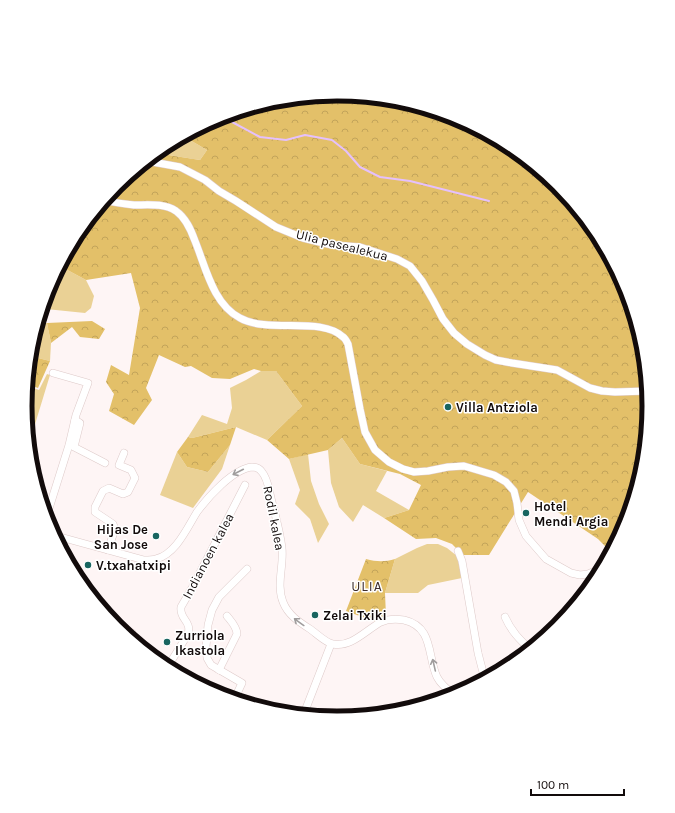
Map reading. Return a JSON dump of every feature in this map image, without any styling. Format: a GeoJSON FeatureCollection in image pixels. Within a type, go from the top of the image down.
{"type":"FeatureCollection","features":[{"type":"Feature","properties":{"kind":"street","name":"Ulia pasealekua"},"geometry":{"type":"LineString","coordinates":[[154,162],[180,167],[205,180],[219,191],[276,227],[303,238],[332,245],[360,247],[397,259],[410,266],[422,281],[434,300],[443,319],[454,333],[467,344],[485,355],[496,360],[557,370],[590,388],[602,391],[642,391]]}},
{"type":"Feature","properties":{"kind":"street"},"geometry":{"type":"LineString","coordinates":[[111,202],[165,206],[176,211],[187,223],[193,235],[218,297],[228,310],[240,318],[253,324],[320,327],[334,331],[343,337],[348,344],[365,432],[375,450],[389,462],[403,469],[414,472],[464,466],[494,475],[506,482],[514,491],[519,520],[526,536],[546,559],[561,568],[580,575],[595,571]]}},
{"type":"Feature","properties":{"kind":"street"},"geometry":{"type":"LineString","coordinates":[[49,508],[66,456],[75,420],[88,383],[53,372]]}},
{"type":"Feature","properties":{"kind":"street"},"geometry":{"type":"LineString","coordinates":[[75,420],[80,423],[74,447],[105,463]]}},
{"type":"Feature","properties":{"kind":"street"},"geometry":{"type":"LineString","coordinates":[[110,551],[115,529],[113,524],[95,512],[95,507],[103,491],[109,488],[123,494],[128,492],[135,478],[131,470],[119,465],[124,453]]}},
{"type":"Feature","properties":{"kind":"street","name":"Rodil kalea"},"geometry":{"type":"LineString","coordinates":[[62,537],[144,560],[156,559],[166,554],[173,548],[198,511],[216,490],[231,476],[247,468],[254,467],[263,473],[267,481],[279,532],[282,549],[280,590],[283,603],[294,618],[331,644]]}},
{"type":"Feature","properties":{"kind":"street","name":"Indianoen kalea"},"geometry":{"type":"LineString","coordinates":[[170,662],[190,629],[189,624],[181,614],[181,607],[245,484]]}},
{"type":"Feature","properties":{"kind":"street"},"geometry":{"type":"LineString","coordinates":[[458,551],[462,561],[478,653],[484,674]]}},
{"type":"Feature","properties":{"kind":"street"},"geometry":{"type":"LineString","coordinates":[[236,695],[242,683],[211,665],[207,658],[206,647],[208,625],[212,610],[219,597],[247,569]]}},
{"type":"Feature","properties":{"kind":"street"},"geometry":{"type":"LineString","coordinates":[[220,670],[237,634],[237,631],[227,616]]}},
{"type":"Feature","properties":{"kind":"street"},"geometry":{"type":"LineString","coordinates":[[505,618],[515,635],[526,646]]}},
{"type":"Feature","properties":{"kind":"street"},"geometry":{"type":"LineString","coordinates":[[305,710],[331,644],[340,645],[348,642],[362,636],[380,623],[391,619],[415,624],[424,634],[428,640],[437,677],[450,691]]}},
{"type":"Feature","properties":{"kind":"shaded area"},"geometry":{"type":"Polygon","coordinates":[[[189,140],[207,150],[200,160],[165,154],[189,140]]]}},
{"type":"Feature","properties":{"kind":"shaded area"},"geometry":{"type":"Polygon","coordinates":[[[65,269],[86,280],[94,296],[91,308],[85,313],[48,309],[65,269]]]}},
{"type":"Feature","properties":{"kind":"shaded area"},"geometry":{"type":"Polygon","coordinates":[[[43,323],[47,323],[51,343],[50,361],[38,358],[38,345],[42,327],[43,323]]]}},
{"type":"Feature","properties":{"kind":"shaded area"},"geometry":{"type":"Polygon","coordinates":[[[261,371],[276,371],[302,406],[267,440],[236,427],[192,438],[188,437],[202,415],[227,424],[232,408],[230,388],[261,371]]]}},
{"type":"Feature","properties":{"kind":"shaded area"},"geometry":{"type":"Polygon","coordinates":[[[47,374],[50,375],[33,430],[33,388],[39,390],[47,374]]]}},
{"type":"Feature","properties":{"kind":"shaded area"},"geometry":{"type":"Polygon","coordinates":[[[342,438],[360,464],[387,471],[376,491],[409,510],[384,518],[363,505],[353,522],[339,507],[331,483],[328,450],[342,438]]]}},
{"type":"Feature","properties":{"kind":"shaded area"},"geometry":{"type":"Polygon","coordinates":[[[230,445],[222,469],[193,508],[160,495],[177,452],[187,467],[208,472],[230,445]]]}},
{"type":"Feature","properties":{"kind":"shaded area"},"geometry":{"type":"Polygon","coordinates":[[[308,454],[311,481],[319,504],[329,524],[318,543],[310,519],[295,504],[300,490],[289,459],[308,454]]]}},
{"type":"Feature","properties":{"kind":"shaded area"},"geometry":{"type":"Polygon","coordinates":[[[427,544],[438,544],[447,548],[457,556],[462,578],[428,585],[418,593],[385,593],[395,559],[427,544]]]}},
{"type":"Feature","properties":{"kind":"green space"},"geometry":{"type":"Polygon","coordinates":[[[338,101],[377,104],[417,111],[454,124],[473,133],[507,152],[554,190],[592,237],[611,271],[620,290],[633,327],[640,367],[643,406],[637,466],[627,505],[608,549],[598,539],[528,492],[489,555],[463,555],[452,544],[436,538],[416,539],[384,518],[409,510],[421,485],[400,474],[360,464],[342,438],[328,450],[289,459],[267,440],[302,406],[276,371],[261,371],[254,369],[230,379],[212,378],[191,366],[185,367],[159,355],[146,388],[152,400],[134,425],[109,411],[114,394],[106,382],[111,365],[129,375],[140,308],[131,273],[86,280],[65,269],[83,237],[95,221],[119,192],[128,186],[127,185],[136,177],[165,154],[200,160],[207,150],[189,140],[221,124],[258,111],[318,102],[338,101]]]}},
{"type":"Feature","properties":{"kind":"green space"},"geometry":{"type":"Polygon","coordinates":[[[92,321],[105,329],[99,339],[80,337],[72,327],[51,343],[47,323],[92,321]]]}},
{"type":"Feature","properties":{"kind":"green space"},"geometry":{"type":"Polygon","coordinates":[[[38,345],[38,358],[50,361],[38,388],[33,386],[38,345]]]}},
{"type":"Feature","properties":{"kind":"green space"},"geometry":{"type":"Polygon","coordinates":[[[236,427],[230,445],[208,472],[187,467],[177,452],[188,437],[192,438],[236,427]]]}},
{"type":"Feature","properties":{"kind":"green space"},"geometry":{"type":"Polygon","coordinates":[[[366,559],[374,561],[388,561],[395,559],[385,593],[386,616],[376,622],[346,611],[366,559]]]}},
{"type":"Feature","properties":{"kind":"waterway"},"geometry":{"type":"LineString","coordinates":[[231,120],[260,137],[286,140],[305,135],[332,140],[346,151],[360,167],[380,177],[410,181],[489,201]]}},
{"type":"Feature","properties":{"kind":"place","name":"Villa Antziola"},"geometry":{"type":"Point","coordinates":[448,407]}},
{"type":"Feature","properties":{"kind":"place","name":"Hotel Mendi Argia"},"geometry":{"type":"Point","coordinates":[526,513]}},
{"type":"Feature","properties":{"kind":"place","name":"Hijas De San Jose"},"geometry":{"type":"Point","coordinates":[156,536]}},
{"type":"Feature","properties":{"kind":"place","name":"V.txahatxipi"},"geometry":{"type":"Point","coordinates":[88,565]}},
{"type":"Feature","properties":{"kind":"place","name":"Zelai Txiki"},"geometry":{"type":"Point","coordinates":[315,615]}},
{"type":"Feature","properties":{"kind":"place","name":"Zurriola Ikastola"},"geometry":{"type":"Point","coordinates":[167,642]}},
{"type":"Feature","properties":{"kind":"district","name":"ULIA"},"geometry":{"type":"Point","coordinates":[367,586]}}]}
